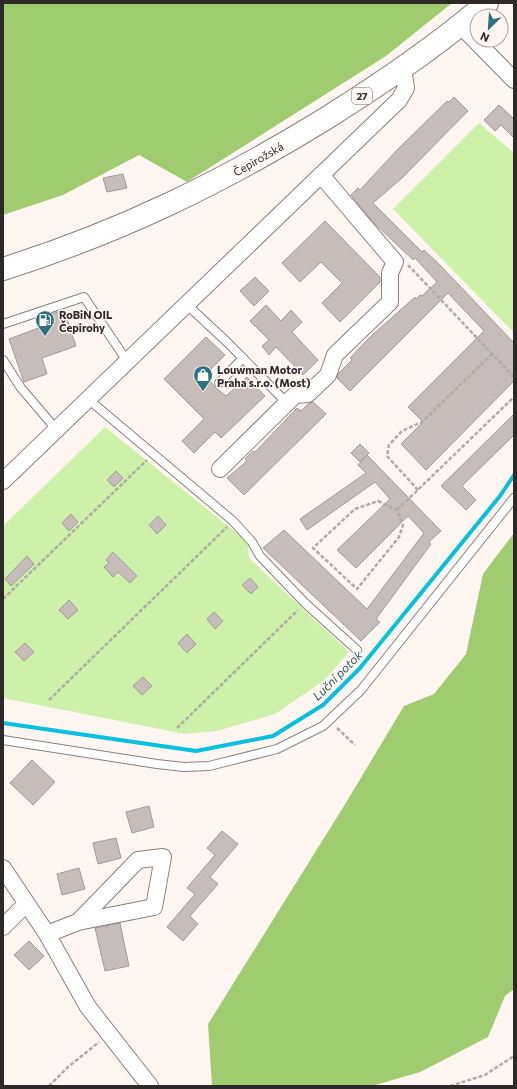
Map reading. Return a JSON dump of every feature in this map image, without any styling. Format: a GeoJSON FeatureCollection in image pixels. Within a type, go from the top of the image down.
{"type":"FeatureCollection","features":[{"type":"Feature","properties":{"kind":"main road","name":"Čepirožská"},"geometry":{"type":"LineString","coordinates":[[3,269],[120,226],[187,197],[286,143],[351,103],[403,68],[487,3]]}},
{"type":"Feature","properties":{"kind":"street"},"geometry":{"type":"LineString","coordinates":[[460,25],[514,80]]}},
{"type":"Feature","properties":{"kind":"street"},"geometry":{"type":"LineString","coordinates":[[5,476],[88,399],[399,100],[406,88],[403,68]]}},
{"type":"Feature","properties":{"kind":"street"},"geometry":{"type":"LineString","coordinates":[[220,469],[295,395],[308,394],[328,375],[336,355],[390,302],[390,273],[395,262],[321,175]]}},
{"type":"Feature","properties":{"kind":"street"},"geometry":{"type":"LineString","coordinates":[[47,934],[78,922],[154,907],[163,857],[138,860],[78,922]]}},
{"type":"Feature","properties":{"kind":"street"},"geometry":{"type":"LineString","coordinates":[[3,868],[47,934],[88,1007],[150,1086]]}},
{"type":"Feature","properties":{"kind":"street"},"geometry":{"type":"LineString","coordinates":[[3,928],[26,904]]}},
{"type":"Feature","properties":{"kind":"lane"},"geometry":{"type":"LineString","coordinates":[[3,324],[84,297],[127,361]]}},
{"type":"Feature","properties":{"kind":"lane"},"geometry":{"type":"LineString","coordinates":[[186,304],[243,358],[281,397]]}},
{"type":"Feature","properties":{"kind":"lane"},"geometry":{"type":"LineString","coordinates":[[219,383],[243,358]]}},
{"type":"Feature","properties":{"kind":"lane"},"geometry":{"type":"LineString","coordinates":[[3,360],[21,388],[56,429]]}},
{"type":"Feature","properties":{"kind":"lane"},"geometry":{"type":"LineString","coordinates":[[88,399],[233,521],[252,542],[260,556],[305,603],[357,650]]}},
{"type":"Feature","properties":{"kind":"lane"},"geometry":{"type":"LineString","coordinates":[[3,740],[184,767],[209,766],[277,749],[323,726],[360,690],[514,498]]}},
{"type":"Feature","properties":{"kind":"path"},"geometry":{"type":"LineString","coordinates":[[395,262],[407,263],[514,377]]}},
{"type":"Feature","properties":{"kind":"path"},"geometry":{"type":"LineString","coordinates":[[418,490],[387,456],[389,445],[402,431],[422,422],[492,354]]}},
{"type":"Feature","properties":{"kind":"path"},"geometry":{"type":"LineString","coordinates":[[397,510],[514,397]]}},
{"type":"Feature","properties":{"kind":"path"},"geometry":{"type":"LineString","coordinates":[[3,599],[153,454]]}},
{"type":"Feature","properties":{"kind":"path"},"geometry":{"type":"LineString","coordinates":[[378,501],[397,510],[404,525],[399,537],[356,589],[313,548],[355,509],[378,501]]}},
{"type":"Feature","properties":{"kind":"path"},"geometry":{"type":"LineString","coordinates":[[49,700],[233,521]]}},
{"type":"Feature","properties":{"kind":"path"},"geometry":{"type":"LineString","coordinates":[[177,728],[305,603]]}},
{"type":"Feature","properties":{"kind":"path"},"geometry":{"type":"LineString","coordinates":[[329,720],[355,745]]}},
{"type":"Feature","properties":{"kind":"path"},"geometry":{"type":"LineString","coordinates":[[49,1086],[68,1067],[109,1034]]}},
{"type":"Feature","properties":{"kind":"path"},"geometry":{"type":"LineString","coordinates":[[450,1086],[485,1075],[514,1056]]}},
{"type":"Feature","properties":{"kind":"green space"},"geometry":{"type":"Polygon","coordinates":[[[3,3],[452,3],[386,56],[187,182],[139,155],[63,195],[3,215],[3,3]]]}},
{"type":"Feature","properties":{"kind":"green space"},"geometry":{"type":"Polygon","coordinates":[[[479,123],[514,153],[514,333],[393,209],[479,123]]]}},
{"type":"Feature","properties":{"kind":"green space"},"geometry":{"type":"Polygon","coordinates":[[[105,427],[248,542],[249,558],[349,652],[325,680],[275,714],[217,731],[185,734],[3,698],[3,526],[105,427]]]}},
{"type":"Feature","properties":{"kind":"green space"},"geometry":{"type":"Polygon","coordinates":[[[514,533],[514,989],[505,996],[488,1037],[420,1072],[372,1086],[212,1086],[208,1024],[344,806],[404,706],[434,694],[466,654],[483,574],[514,533]]]}},
{"type":"Feature","properties":{"kind":"building"},"geometry":{"type":"Polygon","coordinates":[[[454,97],[468,111],[402,178],[373,203],[422,252],[424,250],[440,265],[514,343],[514,381],[426,470],[401,444],[423,422],[408,407],[484,331],[448,293],[350,391],[337,378],[338,374],[352,360],[350,358],[368,339],[415,297],[416,299],[420,295],[422,296],[437,282],[415,258],[413,260],[372,221],[351,195],[358,188],[360,190],[397,150],[447,101],[449,102],[454,97]]]}},
{"type":"Feature","properties":{"kind":"building"},"geometry":{"type":"Polygon","coordinates":[[[499,105],[514,119],[514,138],[501,125],[495,131],[484,120],[499,105]]]}},
{"type":"Feature","properties":{"kind":"building"},"geometry":{"type":"Polygon","coordinates":[[[123,174],[127,188],[107,192],[103,178],[123,174]]]}},
{"type":"Feature","properties":{"kind":"building"},"geometry":{"type":"Polygon","coordinates":[[[325,221],[380,277],[380,282],[340,322],[322,303],[342,283],[321,262],[300,282],[282,263],[325,221]]]}},
{"type":"Feature","properties":{"kind":"building"},"geometry":{"type":"Polygon","coordinates":[[[255,277],[269,291],[254,306],[240,291],[255,277]]]}},
{"type":"Feature","properties":{"kind":"building"},"geometry":{"type":"Polygon","coordinates":[[[266,305],[281,321],[291,310],[302,322],[292,332],[318,360],[303,375],[276,347],[269,355],[262,346],[269,340],[250,321],[266,305]]]}},
{"type":"Feature","properties":{"kind":"building"},"geometry":{"type":"Polygon","coordinates":[[[64,310],[76,346],[42,358],[47,374],[24,382],[9,339],[44,326],[41,317],[64,310]]]}},
{"type":"Feature","properties":{"kind":"building"},"geometry":{"type":"Polygon","coordinates":[[[206,337],[225,355],[205,375],[215,387],[226,396],[247,377],[265,396],[221,438],[215,432],[194,453],[182,441],[204,419],[164,379],[206,337]]]}},
{"type":"Feature","properties":{"kind":"building"},"geometry":{"type":"Polygon","coordinates":[[[313,402],[326,414],[244,495],[227,478],[247,461],[245,459],[253,451],[255,452],[297,408],[301,411],[308,404],[313,402]]]}},
{"type":"Feature","properties":{"kind":"building"},"geometry":{"type":"Polygon","coordinates":[[[514,414],[514,435],[462,486],[476,500],[466,510],[441,486],[514,414]]]}},
{"type":"Feature","properties":{"kind":"building"},"geometry":{"type":"Polygon","coordinates":[[[360,444],[369,453],[367,455],[441,531],[429,542],[431,544],[376,619],[380,622],[361,641],[263,548],[284,530],[367,609],[424,533],[408,516],[356,568],[337,550],[390,499],[375,482],[307,530],[300,519],[366,473],[358,465],[366,456],[360,462],[351,453],[360,444]]]}},
{"type":"Feature","properties":{"kind":"building"},"geometry":{"type":"Polygon","coordinates":[[[116,471],[123,478],[114,487],[107,480],[116,471]]]}},
{"type":"Feature","properties":{"kind":"building"},"geometry":{"type":"Polygon","coordinates":[[[71,514],[78,522],[69,531],[62,523],[71,514]]]}},
{"type":"Feature","properties":{"kind":"building"},"geometry":{"type":"Polygon","coordinates":[[[158,516],[166,525],[157,534],[149,525],[158,516]]]}},
{"type":"Feature","properties":{"kind":"building"},"geometry":{"type":"Polygon","coordinates":[[[113,552],[137,576],[130,583],[118,572],[113,577],[104,567],[109,563],[106,560],[113,552]]]}},
{"type":"Feature","properties":{"kind":"building"},"geometry":{"type":"Polygon","coordinates":[[[27,556],[34,564],[11,586],[5,579],[27,556]]]}},
{"type":"Feature","properties":{"kind":"building"},"geometry":{"type":"Polygon","coordinates":[[[250,578],[258,587],[251,594],[242,585],[250,578]]]}},
{"type":"Feature","properties":{"kind":"building"},"geometry":{"type":"Polygon","coordinates":[[[69,600],[78,610],[68,619],[59,610],[69,600]]]}},
{"type":"Feature","properties":{"kind":"building"},"geometry":{"type":"Polygon","coordinates":[[[214,612],[223,621],[215,629],[207,619],[214,612]]]}},
{"type":"Feature","properties":{"kind":"building"},"geometry":{"type":"Polygon","coordinates":[[[187,634],[196,644],[187,653],[178,643],[187,634]]]}},
{"type":"Feature","properties":{"kind":"building"},"geometry":{"type":"Polygon","coordinates":[[[25,643],[34,652],[24,661],[15,652],[25,643]]]}},
{"type":"Feature","properties":{"kind":"building"},"geometry":{"type":"Polygon","coordinates":[[[143,677],[152,686],[142,695],[133,686],[143,677]]]}},
{"type":"Feature","properties":{"kind":"building"},"geometry":{"type":"Polygon","coordinates":[[[32,760],[55,782],[33,805],[10,783],[32,760]]]}},
{"type":"Feature","properties":{"kind":"building"},"geometry":{"type":"Polygon","coordinates":[[[149,806],[154,827],[132,833],[126,812],[149,806]]]}},
{"type":"Feature","properties":{"kind":"building"},"geometry":{"type":"Polygon","coordinates":[[[222,831],[238,844],[210,877],[218,884],[190,916],[198,924],[183,941],[167,927],[195,894],[187,888],[215,855],[207,848],[222,831]]]}},
{"type":"Feature","properties":{"kind":"building"},"geometry":{"type":"Polygon","coordinates":[[[116,838],[121,858],[98,864],[93,843],[116,838]]]}},
{"type":"Feature","properties":{"kind":"building"},"geometry":{"type":"Polygon","coordinates":[[[79,868],[85,889],[62,895],[57,874],[79,868]]]}},
{"type":"Feature","properties":{"kind":"building"},"geometry":{"type":"Polygon","coordinates":[[[120,923],[129,966],[105,971],[95,928],[120,923]]]}},
{"type":"Feature","properties":{"kind":"building"},"geometry":{"type":"Polygon","coordinates":[[[29,941],[44,956],[29,970],[14,955],[29,941]]]}},
{"type":"Feature","properties":{"kind":"waterway","name":"Luční potok"},"geometry":{"type":"LineString","coordinates":[[3,723],[196,751],[273,736],[323,705],[360,668],[500,496],[514,475]]}},
{"type":"Feature","properties":{"kind":"place","name":"RoBiN OIL Čepirohy"},"geometry":{"type":"Point","coordinates":[45,337]}},
{"type":"Feature","properties":{"kind":"place","name":"Louwman Motor Praha s.r.o. (Most)"},"geometry":{"type":"Point","coordinates":[203,392]}}]}
